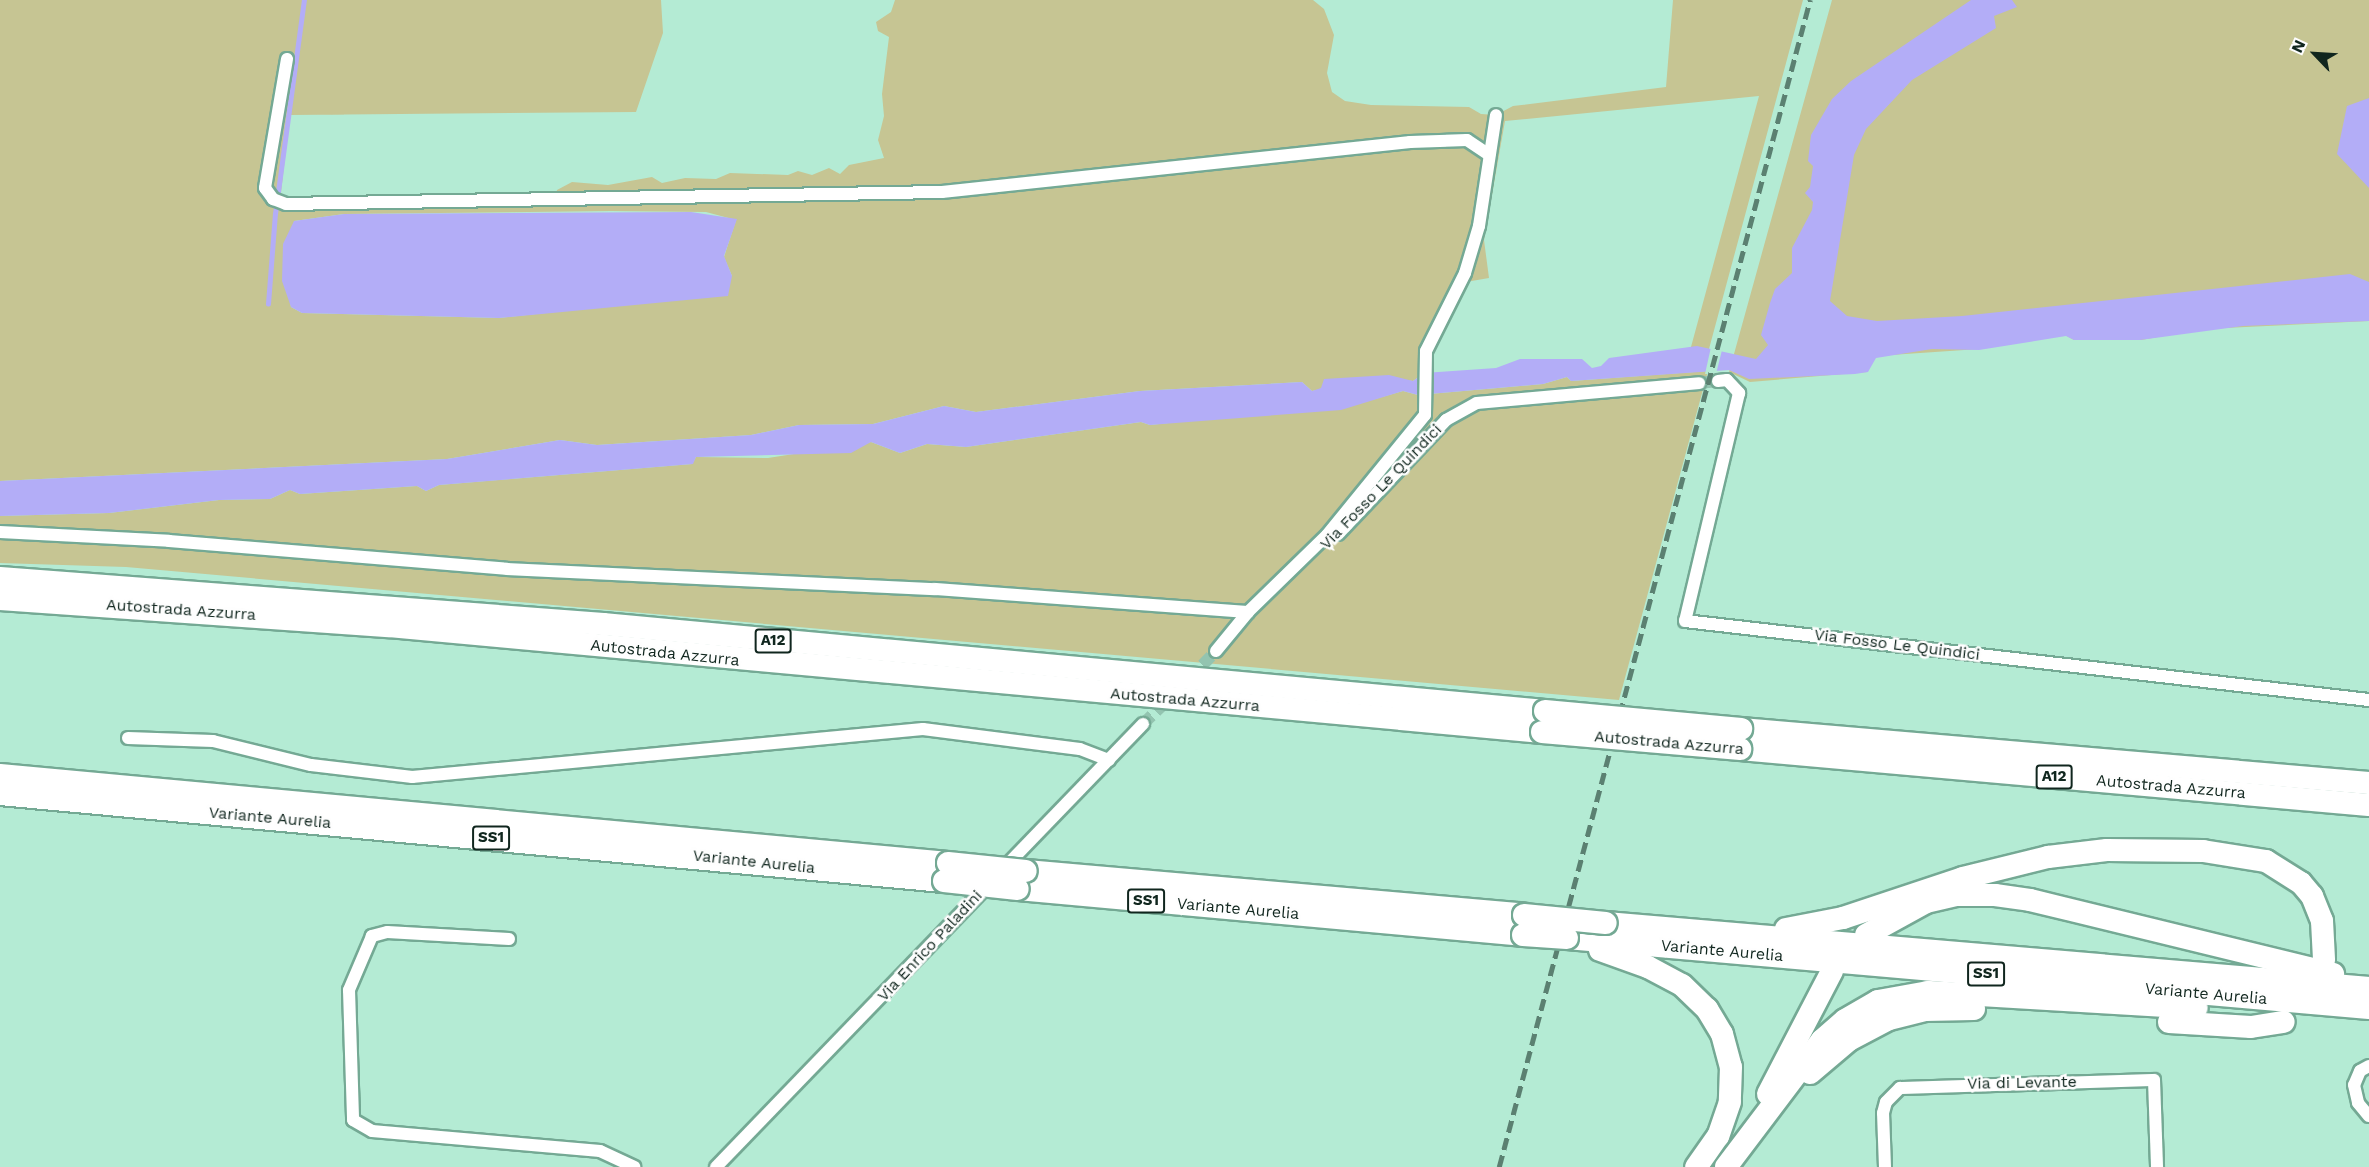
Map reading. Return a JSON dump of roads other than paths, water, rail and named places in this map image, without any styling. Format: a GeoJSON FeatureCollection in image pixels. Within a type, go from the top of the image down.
{"type":"FeatureCollection","features":[{"type":"Feature","properties":{"kind":"highway","name":"Autostrada Azzurra"},"geometry":{"type":"LineString","coordinates":[[0,578],[591,623],[1544,721]]}},
{"type":"Feature","properties":{"kind":"highway","name":"Autostrada Azzurra"},"geometry":{"type":"LineString","coordinates":[[0,599],[389,626],[1544,721],[1741,739],[2369,805]]}},
{"type":"Feature","properties":{"kind":"highway","name":"Autostrada Azzurra"},"geometry":{"type":"LineString","coordinates":[[1741,739],[2369,783]]}},
{"type":"Feature","properties":{"kind":"highway","name":"Variante Aurelia"},"geometry":{"type":"LineString","coordinates":[[0,775],[40,788],[1523,925],[1603,938],[2369,1010]]}},
{"type":"Feature","properties":{"kind":"highway","name":"Variante Aurelia"},"geometry":{"type":"LineString","coordinates":[[0,794],[40,788]]}},
{"type":"Feature","properties":{"kind":"highway"},"geometry":{"type":"LineString","coordinates":[[1705,931],[1817,924],[1963,878],[2048,857],[2107,850],[2182,850],[2259,859],[2294,876],[2318,909],[2324,934],[2324,960]]}},
{"type":"Feature","properties":{"kind":"highway"},"geometry":{"type":"LineString","coordinates":[[1866,935],[1926,902],[1957,895],[1995,895],[2030,900],[2369,983]]}},
{"type":"Feature","properties":{"kind":"highway","name":"Variante Aurelia"},"geometry":{"type":"LineString","coordinates":[[1523,925],[1567,938],[1603,938],[1705,931],[2369,988]]}},
{"type":"Feature","properties":{"kind":"highway"},"geometry":{"type":"LineString","coordinates":[[1603,938],[1648,967],[1682,985],[1707,1009],[1722,1034],[1731,1067],[1730,1102],[1718,1136],[1696,1167]]}},
{"type":"Feature","properties":{"kind":"highway"},"geometry":{"type":"LineString","coordinates":[[1749,1133],[1789,1048],[1832,971]]}},
{"type":"Feature","properties":{"kind":"highway"},"geometry":{"type":"LineString","coordinates":[[1726,1167],[1749,1133],[1822,1040],[1858,1012],[1896,995],[1937,992],[2256,1012],[2369,1010]]}},
{"type":"Feature","properties":{"kind":"highway"},"geometry":{"type":"LineString","coordinates":[[1749,1133],[1839,1047],[1867,1029],[1910,1012],[1975,1009],[2251,1027],[2284,1022]]}},
{"type":"Feature","properties":{"kind":"street"},"geometry":{"type":"LineString","coordinates":[[287,59],[265,188],[278,201],[942,192],[1410,142],[1467,140],[1489,154]]}},
{"type":"Feature","properties":{"kind":"street"},"geometry":{"type":"LineString","coordinates":[[1216,651],[1248,612],[1308,554],[1407,440],[1425,415],[1424,363],[1465,273],[1479,226],[1496,115]]}},
{"type":"Feature","properties":{"kind":"street","name":"Via Fosso Le Quindici"},"geometry":{"type":"LineString","coordinates":[[1718,381],[1727,380],[1739,393],[1685,621],[2369,700]]}},
{"type":"Feature","properties":{"kind":"street","name":"Via Fosso Le Quindici"},"geometry":{"type":"LineString","coordinates":[[1308,554],[1321,551],[1446,420],[1477,403],[1699,383]]}},
{"type":"Feature","properties":{"kind":"street"},"geometry":{"type":"LineString","coordinates":[[0,532],[169,541],[507,569],[935,590],[1248,612]]}},
{"type":"Feature","properties":{"kind":"street","name":"Via Enrico Paladini"},"geometry":{"type":"LineString","coordinates":[[716,1167],[1143,724]]}},
{"type":"Feature","properties":{"kind":"street"},"geometry":{"type":"LineString","coordinates":[[128,738],[213,741],[311,765],[412,777],[923,729],[1080,749],[1109,760]]}},
{"type":"Feature","properties":{"kind":"street"},"geometry":{"type":"LineString","coordinates":[[509,939],[387,932],[372,936],[349,990],[353,1120],[372,1131],[600,1151],[634,1167]]}},
{"type":"Feature","properties":{"kind":"street"},"geometry":{"type":"LineString","coordinates":[[2369,1066],[2360,1071],[2354,1085],[2358,1103],[2369,1116]]}},
{"type":"Feature","properties":{"kind":"street","name":"Via di Levante"},"geometry":{"type":"LineString","coordinates":[[1885,1167],[1883,1113],[1892,1093],[1911,1085],[2154,1080],[2157,1167]]}},
{"type":"Feature","properties":{"kind":"waterway"},"geometry":{"type":"LineString","coordinates":[[268,304],[275,214],[304,0]]}},
{"type":"Feature","properties":{"kind":"tunnel"},"geometry":{"type":"LineString","coordinates":[[1699,383],[1718,381]]}},
{"type":"Feature","properties":{"kind":"tunnel"},"geometry":{"type":"LineString","coordinates":[[1190,678],[1216,651]]}},
{"type":"Feature","properties":{"kind":"tunnel"},"geometry":{"type":"LineString","coordinates":[[1143,724],[1171,697]]}},
{"type":"Feature","properties":{"kind":"railway"},"geometry":{"type":"LineString","coordinates":[[1499,1167],[1810,0]]}}]}
